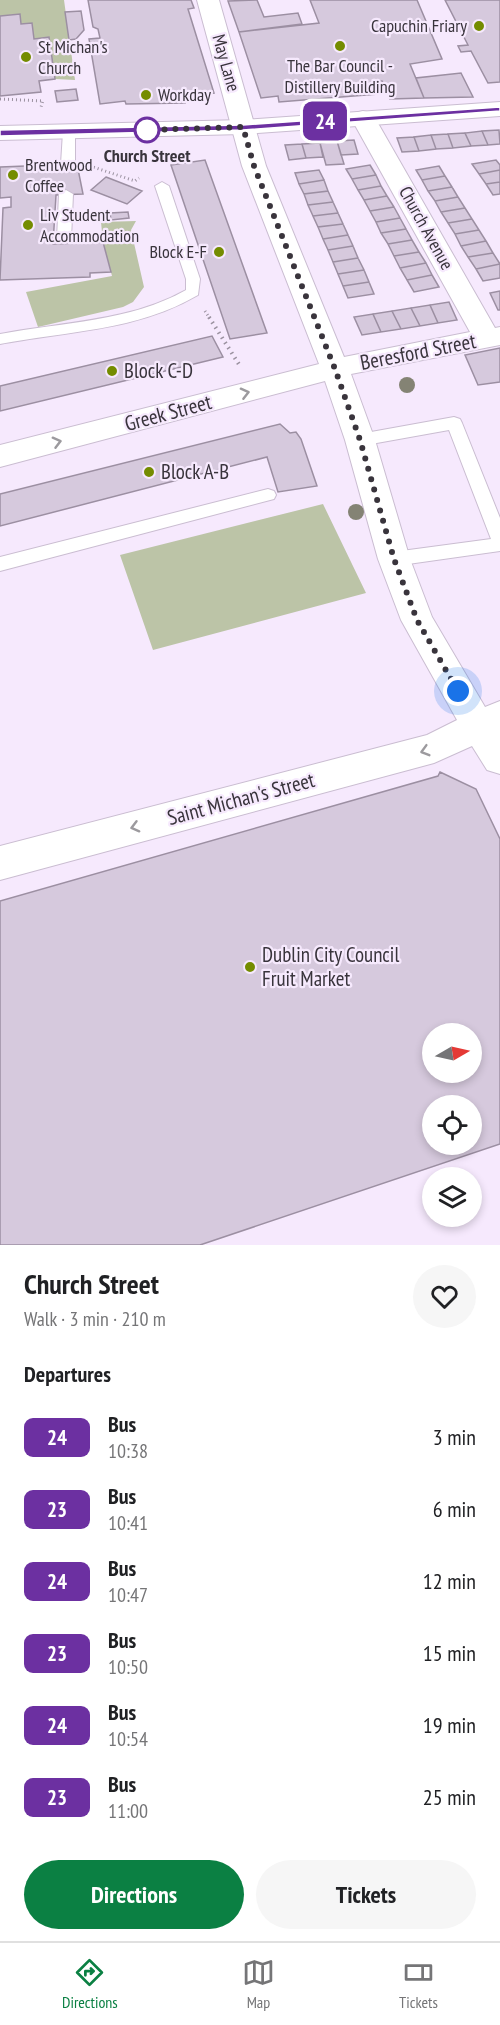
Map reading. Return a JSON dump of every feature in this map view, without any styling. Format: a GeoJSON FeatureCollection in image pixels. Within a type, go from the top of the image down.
{"type":"FeatureCollection","features":[{"type":"Feature","properties":{"kind":"street","name":"May Lane"},"geometry":{"type":"LineString","coordinates":[[208,0],[254,166],[335,369],[360,440],[394,559],[417,620],[489,721],[500,759]]}},
{"type":"Feature","properties":{"kind":"street"},"geometry":{"type":"LineString","coordinates":[[0,133],[243,127],[500,109]]}},
{"type":"Feature","properties":{"kind":"street","name":"Church Avenue"},"geometry":{"type":"LineString","coordinates":[[363,118],[494,337]]}},
{"type":"Feature","properties":{"kind":"street","name":"Beresford Street"},"geometry":{"type":"LineString","coordinates":[[335,369],[494,337]]}},
{"type":"Feature","properties":{"kind":"street","name":"Greek Street"},"geometry":{"type":"LineString","coordinates":[[0,456],[335,369]]}},
{"type":"Feature","properties":{"kind":"street","name":"Saint Michan's Street"},"geometry":{"type":"LineString","coordinates":[[0,863],[434,748],[489,721]]}},
{"type":"Feature","properties":{"kind":"lane"},"geometry":{"type":"LineString","coordinates":[[68,164],[69,132]]}},
{"type":"Feature","properties":{"kind":"lane"},"geometry":{"type":"LineString","coordinates":[[0,339],[125,318],[166,307],[193,292],[193,279],[162,186]]}},
{"type":"Feature","properties":{"kind":"lane"},"geometry":{"type":"LineString","coordinates":[[64,239],[66,194]]}},
{"type":"Feature","properties":{"kind":"lane"},"geometry":{"type":"LineString","coordinates":[[360,440],[454,423],[500,542],[394,559]]}},
{"type":"Feature","properties":{"kind":"lane"},"geometry":{"type":"LineString","coordinates":[[0,564],[268,495]]}},
{"type":"Feature","properties":{"kind":"path"},"geometry":{"type":"LineString","coordinates":[[0,99],[44,101],[41,110]]}},
{"type":"Feature","properties":{"kind":"path"},"geometry":{"type":"LineString","coordinates":[[93,168],[135,181],[146,175],[162,186]]}},
{"type":"Feature","properties":{"kind":"path"},"geometry":{"type":"LineString","coordinates":[[193,292],[240,367],[251,391]]}},
{"type":"Feature","properties":{"kind":"green space"},"geometry":{"type":"Polygon","coordinates":[[[0,0],[64,0],[75,80],[55,79],[49,38],[34,39],[32,24],[21,24],[20,14],[0,16],[0,0]]]}},
{"type":"Feature","properties":{"kind":"green space"},"geometry":{"type":"Polygon","coordinates":[[[136,221],[131,230],[144,287],[133,302],[123,307],[38,327],[26,292],[112,276],[103,242],[101,222],[136,221]]]}},
{"type":"Feature","properties":{"kind":"green space"},"geometry":{"type":"Polygon","coordinates":[[[323,504],[366,593],[153,650],[120,555],[323,504]]]}},
{"type":"Feature","properties":{"kind":"building"},"geometry":{"type":"Polygon","coordinates":[[[88,0],[191,0],[194,8],[188,9],[214,93],[187,96],[185,103],[126,104],[125,101],[100,104],[89,39],[100,38],[98,29],[93,27],[88,0]]]}},
{"type":"Feature","properties":{"kind":"building"},"geometry":{"type":"Polygon","coordinates":[[[257,0],[264,17],[298,13],[302,24],[239,32],[228,1],[257,0]]]}},
{"type":"Feature","properties":{"kind":"building","name":"The Bar Council - Distillery Building"},"geometry":{"type":"Polygon","coordinates":[[[310,0],[417,0],[442,59],[410,64],[424,98],[390,99],[382,81],[374,82],[378,94],[279,102],[278,96],[261,98],[239,32],[319,23],[310,0]]]}},
{"type":"Feature","properties":{"kind":"building","name":"Capuchin Friary"},"geometry":{"type":"Polygon","coordinates":[[[445,0],[500,0],[500,82],[488,83],[471,51],[461,52],[458,46],[468,45],[445,0]]]}},
{"type":"Feature","properties":{"kind":"building"},"geometry":{"type":"Polygon","coordinates":[[[81,11],[84,30],[76,39],[69,40],[65,12],[81,11]]]}},
{"type":"Feature","properties":{"kind":"building","name":"St Michan's Church"},"geometry":{"type":"Polygon","coordinates":[[[20,14],[21,24],[32,23],[34,39],[49,37],[55,79],[39,81],[41,92],[0,96],[0,16],[20,14]]]}},
{"type":"Feature","properties":{"kind":"building"},"geometry":{"type":"Polygon","coordinates":[[[461,73],[473,97],[424,98],[416,78],[461,73]]]}},
{"type":"Feature","properties":{"kind":"building"},"geometry":{"type":"Polygon","coordinates":[[[76,89],[78,100],[57,102],[55,91],[76,89]]]}},
{"type":"Feature","properties":{"kind":"building"},"geometry":{"type":"Polygon","coordinates":[[[499,130],[500,144],[488,145],[482,131],[499,130]]]}},
{"type":"Feature","properties":{"kind":"building"},"geometry":{"type":"Polygon","coordinates":[[[482,131],[488,145],[471,146],[465,133],[482,131]]]}},
{"type":"Feature","properties":{"kind":"building"},"geometry":{"type":"Polygon","coordinates":[[[465,133],[471,146],[453,148],[448,134],[465,133]]]}},
{"type":"Feature","properties":{"kind":"building"},"geometry":{"type":"Polygon","coordinates":[[[448,134],[453,148],[436,149],[431,135],[448,134]]]}},
{"type":"Feature","properties":{"kind":"building"},"geometry":{"type":"Polygon","coordinates":[[[431,135],[436,149],[419,151],[414,137],[431,135]]]}},
{"type":"Feature","properties":{"kind":"building"},"geometry":{"type":"Polygon","coordinates":[[[414,137],[419,151],[402,152],[397,138],[414,137]]]}},
{"type":"Feature","properties":{"kind":"building"},"geometry":{"type":"Polygon","coordinates":[[[354,140],[358,154],[341,155],[337,141],[354,140]]]}},
{"type":"Feature","properties":{"kind":"building"},"geometry":{"type":"Polygon","coordinates":[[[337,141],[344,164],[326,165],[320,143],[337,141]]]}},
{"type":"Feature","properties":{"kind":"building"},"geometry":{"type":"Polygon","coordinates":[[[320,143],[323,157],[306,158],[302,144],[320,143]]]}},
{"type":"Feature","properties":{"kind":"building"},"geometry":{"type":"Polygon","coordinates":[[[302,144],[306,158],[289,160],[285,145],[302,144]]]}},
{"type":"Feature","properties":{"kind":"building","name":"Block E-F"},"geometry":{"type":"Polygon","coordinates":[[[205,160],[267,333],[230,339],[171,165],[205,160]]]}},
{"type":"Feature","properties":{"kind":"building"},"geometry":{"type":"Polygon","coordinates":[[[496,160],[500,165],[500,170],[479,174],[472,164],[496,160]]]}},
{"type":"Feature","properties":{"kind":"building","name":"Liv Student Accommodation"},"geometry":{"type":"Polygon","coordinates":[[[77,164],[83,194],[56,195],[53,244],[103,242],[111,272],[90,273],[90,277],[0,280],[3,208],[11,207],[11,197],[0,198],[0,167],[77,164]]]}},
{"type":"Feature","properties":{"kind":"building"},"geometry":{"type":"Polygon","coordinates":[[[370,165],[376,175],[352,179],[346,169],[370,165]]]}},
{"type":"Feature","properties":{"kind":"building"},"geometry":{"type":"Polygon","coordinates":[[[439,166],[445,176],[422,180],[416,170],[439,166]]]}},
{"type":"Feature","properties":{"kind":"building"},"geometry":{"type":"Polygon","coordinates":[[[319,170],[324,180],[299,184],[295,173],[319,170]]]}},
{"type":"Feature","properties":{"kind":"building"},"geometry":{"type":"Polygon","coordinates":[[[500,170],[500,182],[486,184],[479,174],[500,170]]]}},
{"type":"Feature","properties":{"kind":"building"},"geometry":{"type":"Polygon","coordinates":[[[376,175],[381,186],[358,190],[352,179],[376,175]]]}},
{"type":"Feature","properties":{"kind":"building"},"geometry":{"type":"Polygon","coordinates":[[[445,176],[452,187],[428,191],[422,180],[445,176]]]}},
{"type":"Feature","properties":{"kind":"building"},"geometry":{"type":"Polygon","coordinates":[[[106,177],[142,191],[127,204],[91,190],[106,177]]]}},
{"type":"Feature","properties":{"kind":"building"},"geometry":{"type":"Polygon","coordinates":[[[324,180],[328,191],[304,194],[299,184],[324,180]]]}},
{"type":"Feature","properties":{"kind":"building"},"geometry":{"type":"Polygon","coordinates":[[[500,182],[500,194],[493,195],[486,184],[500,182]]]}},
{"type":"Feature","properties":{"kind":"building"},"geometry":{"type":"Polygon","coordinates":[[[381,186],[387,196],[364,200],[358,190],[381,186]]]}},
{"type":"Feature","properties":{"kind":"building"},"geometry":{"type":"Polygon","coordinates":[[[452,187],[458,197],[435,201],[428,191],[452,187]]]}},
{"type":"Feature","properties":{"kind":"building"},"geometry":{"type":"Polygon","coordinates":[[[328,191],[333,202],[308,205],[304,194],[328,191]]]}},
{"type":"Feature","properties":{"kind":"building"},"geometry":{"type":"Polygon","coordinates":[[[387,196],[394,207],[370,211],[364,200],[387,196]]]}},
{"type":"Feature","properties":{"kind":"building"},"geometry":{"type":"Polygon","coordinates":[[[458,197],[465,208],[441,212],[435,201],[458,197]]]}},
{"type":"Feature","properties":{"kind":"building"},"geometry":{"type":"Polygon","coordinates":[[[333,202],[338,213],[313,216],[308,205],[333,202]]]}},
{"type":"Feature","properties":{"kind":"building"},"geometry":{"type":"Polygon","coordinates":[[[394,207],[400,218],[376,222],[370,211],[394,207]]]}},
{"type":"Feature","properties":{"kind":"building"},"geometry":{"type":"Polygon","coordinates":[[[465,208],[472,219],[448,223],[441,212],[465,208]]]}},
{"type":"Feature","properties":{"kind":"building"},"geometry":{"type":"Polygon","coordinates":[[[128,212],[129,218],[111,220],[110,213],[128,212]]]}},
{"type":"Feature","properties":{"kind":"building"},"geometry":{"type":"Polygon","coordinates":[[[338,213],[343,224],[318,227],[313,216],[338,213]]]}},
{"type":"Feature","properties":{"kind":"building"},"geometry":{"type":"Polygon","coordinates":[[[400,218],[406,229],[381,233],[376,222],[400,218]]]}},
{"type":"Feature","properties":{"kind":"building"},"geometry":{"type":"Polygon","coordinates":[[[472,219],[479,230],[455,234],[448,223],[472,219]]]}},
{"type":"Feature","properties":{"kind":"building"},"geometry":{"type":"Polygon","coordinates":[[[343,224],[348,235],[323,239],[318,227],[343,224]]]}},
{"type":"Feature","properties":{"kind":"building"},"geometry":{"type":"Polygon","coordinates":[[[406,229],[412,240],[388,244],[381,233],[406,229]]]}},
{"type":"Feature","properties":{"kind":"building"},"geometry":{"type":"Polygon","coordinates":[[[479,230],[486,241],[461,246],[455,234],[479,230]]]}},
{"type":"Feature","properties":{"kind":"building"},"geometry":{"type":"Polygon","coordinates":[[[348,235],[353,246],[328,250],[323,239],[348,235]]]}},
{"type":"Feature","properties":{"kind":"building"},"geometry":{"type":"Polygon","coordinates":[[[412,240],[419,252],[394,256],[388,244],[412,240]]]}},
{"type":"Feature","properties":{"kind":"building"},"geometry":{"type":"Polygon","coordinates":[[[486,241],[493,253],[468,257],[461,246],[486,241]]]}},
{"type":"Feature","properties":{"kind":"building"},"geometry":{"type":"Polygon","coordinates":[[[353,246],[358,258],[333,262],[328,250],[353,246]]]}},
{"type":"Feature","properties":{"kind":"building"},"geometry":{"type":"Polygon","coordinates":[[[419,252],[426,263],[400,268],[394,256],[419,252]]]}},
{"type":"Feature","properties":{"kind":"building"},"geometry":{"type":"Polygon","coordinates":[[[493,253],[500,264],[476,269],[468,257],[493,253]]]}},
{"type":"Feature","properties":{"kind":"building"},"geometry":{"type":"Polygon","coordinates":[[[358,258],[364,270],[338,274],[333,262],[358,258]]]}},
{"type":"Feature","properties":{"kind":"building"},"geometry":{"type":"Polygon","coordinates":[[[426,263],[432,275],[407,280],[400,268],[426,263]]]}},
{"type":"Feature","properties":{"kind":"building"},"geometry":{"type":"Polygon","coordinates":[[[500,264],[500,278],[483,281],[476,269],[500,264]]]}},
{"type":"Feature","properties":{"kind":"building"},"geometry":{"type":"Polygon","coordinates":[[[364,270],[369,282],[343,286],[338,274],[364,270]]]}},
{"type":"Feature","properties":{"kind":"building"},"geometry":{"type":"Polygon","coordinates":[[[432,275],[439,287],[414,292],[407,280],[432,275]]]}},
{"type":"Feature","properties":{"kind":"building"},"geometry":{"type":"Polygon","coordinates":[[[369,282],[374,294],[348,298],[343,286],[369,282]]]}},
{"type":"Feature","properties":{"kind":"building"},"geometry":{"type":"Polygon","coordinates":[[[500,291],[500,310],[498,310],[490,293],[500,291]]]}},
{"type":"Feature","properties":{"kind":"building"},"geometry":{"type":"Polygon","coordinates":[[[449,302],[457,320],[438,323],[430,305],[449,302]]]}},
{"type":"Feature","properties":{"kind":"building"},"geometry":{"type":"Polygon","coordinates":[[[430,305],[438,323],[420,326],[411,308],[430,305]]]}},
{"type":"Feature","properties":{"kind":"building"},"geometry":{"type":"Polygon","coordinates":[[[411,308],[420,326],[401,329],[392,311],[411,308]]]}},
{"type":"Feature","properties":{"kind":"building"},"geometry":{"type":"Polygon","coordinates":[[[392,311],[401,329],[381,332],[373,314],[392,311]]]}},
{"type":"Feature","properties":{"kind":"building"},"geometry":{"type":"Polygon","coordinates":[[[373,314],[381,332],[362,335],[354,317],[373,314]]]}},
{"type":"Feature","properties":{"kind":"building","name":"Block C-D"},"geometry":{"type":"Polygon","coordinates":[[[212,336],[223,357],[0,411],[0,386],[212,336]]]}},
{"type":"Feature","properties":{"kind":"building"},"geometry":{"type":"Polygon","coordinates":[[[500,348],[500,382],[478,385],[465,355],[500,348]]]}},
{"type":"Feature","properties":{"kind":"building","name":"Block A-B"},"geometry":{"type":"Polygon","coordinates":[[[280,424],[290,433],[296,432],[301,439],[317,486],[278,492],[267,457],[0,526],[0,494],[280,424]]]}},
{"type":"Feature","properties":{"kind":"building","name":"Dublin City Council Fruit Market"},"geometry":{"type":"Polygon","coordinates":[[[440,772],[476,789],[500,839],[500,1144],[482,1150],[482,1095],[422,1095],[422,1155],[467,1155],[432,1167],[422,1167],[422,1170],[200,1245],[0,1245],[0,901],[438,776],[440,772]]]}},
{"type":"Feature","properties":{"kind":"bus line","name":"24"},"geometry":{"type":"LineString","coordinates":[[0,133],[243,127],[500,109]]}},
{"type":"Feature","properties":{"kind":"place","name":"Capuchin Friary"},"geometry":{"type":"Point","coordinates":[479,26]}},
{"type":"Feature","properties":{"kind":"place","name":"The Bar Council - Distillery Building"},"geometry":{"type":"Point","coordinates":[340,46]}},
{"type":"Feature","properties":{"kind":"place","name":"St Michan's Church"},"geometry":{"type":"Point","coordinates":[26,57]}},
{"type":"Feature","properties":{"kind":"place","name":"Workday"},"geometry":{"type":"Point","coordinates":[146,95]}},
{"type":"Feature","properties":{"kind":"place","name":"Church Street"},"geometry":{"type":"Point","coordinates":[147,130]}},
{"type":"Feature","properties":{"kind":"place","name":"Brentwood Coffee"},"geometry":{"type":"Point","coordinates":[13,175]}},
{"type":"Feature","properties":{"kind":"place","name":"Liv Student Accommodation"},"geometry":{"type":"Point","coordinates":[28,225]}},
{"type":"Feature","properties":{"kind":"place","name":"Block E-F"},"geometry":{"type":"Point","coordinates":[219,252]}},
{"type":"Feature","properties":{"kind":"place","name":"Block C-D"},"geometry":{"type":"Point","coordinates":[112,371]}},
{"type":"Feature","properties":{"kind":"place","name":"Block A-B"},"geometry":{"type":"Point","coordinates":[149,472]}},
{"type":"Feature","properties":{"kind":"place","name":"Dublin City Council Fruit Market"},"geometry":{"type":"Point","coordinates":[250,967]}},
{"type":"Feature","properties":{"kind":"route"},"geometry":{"type":"LineString","coordinates":[[147,130],[145,130],[243,127],[254,166],[335,369],[360,440],[394,559],[417,620],[458,691]]}}]}
